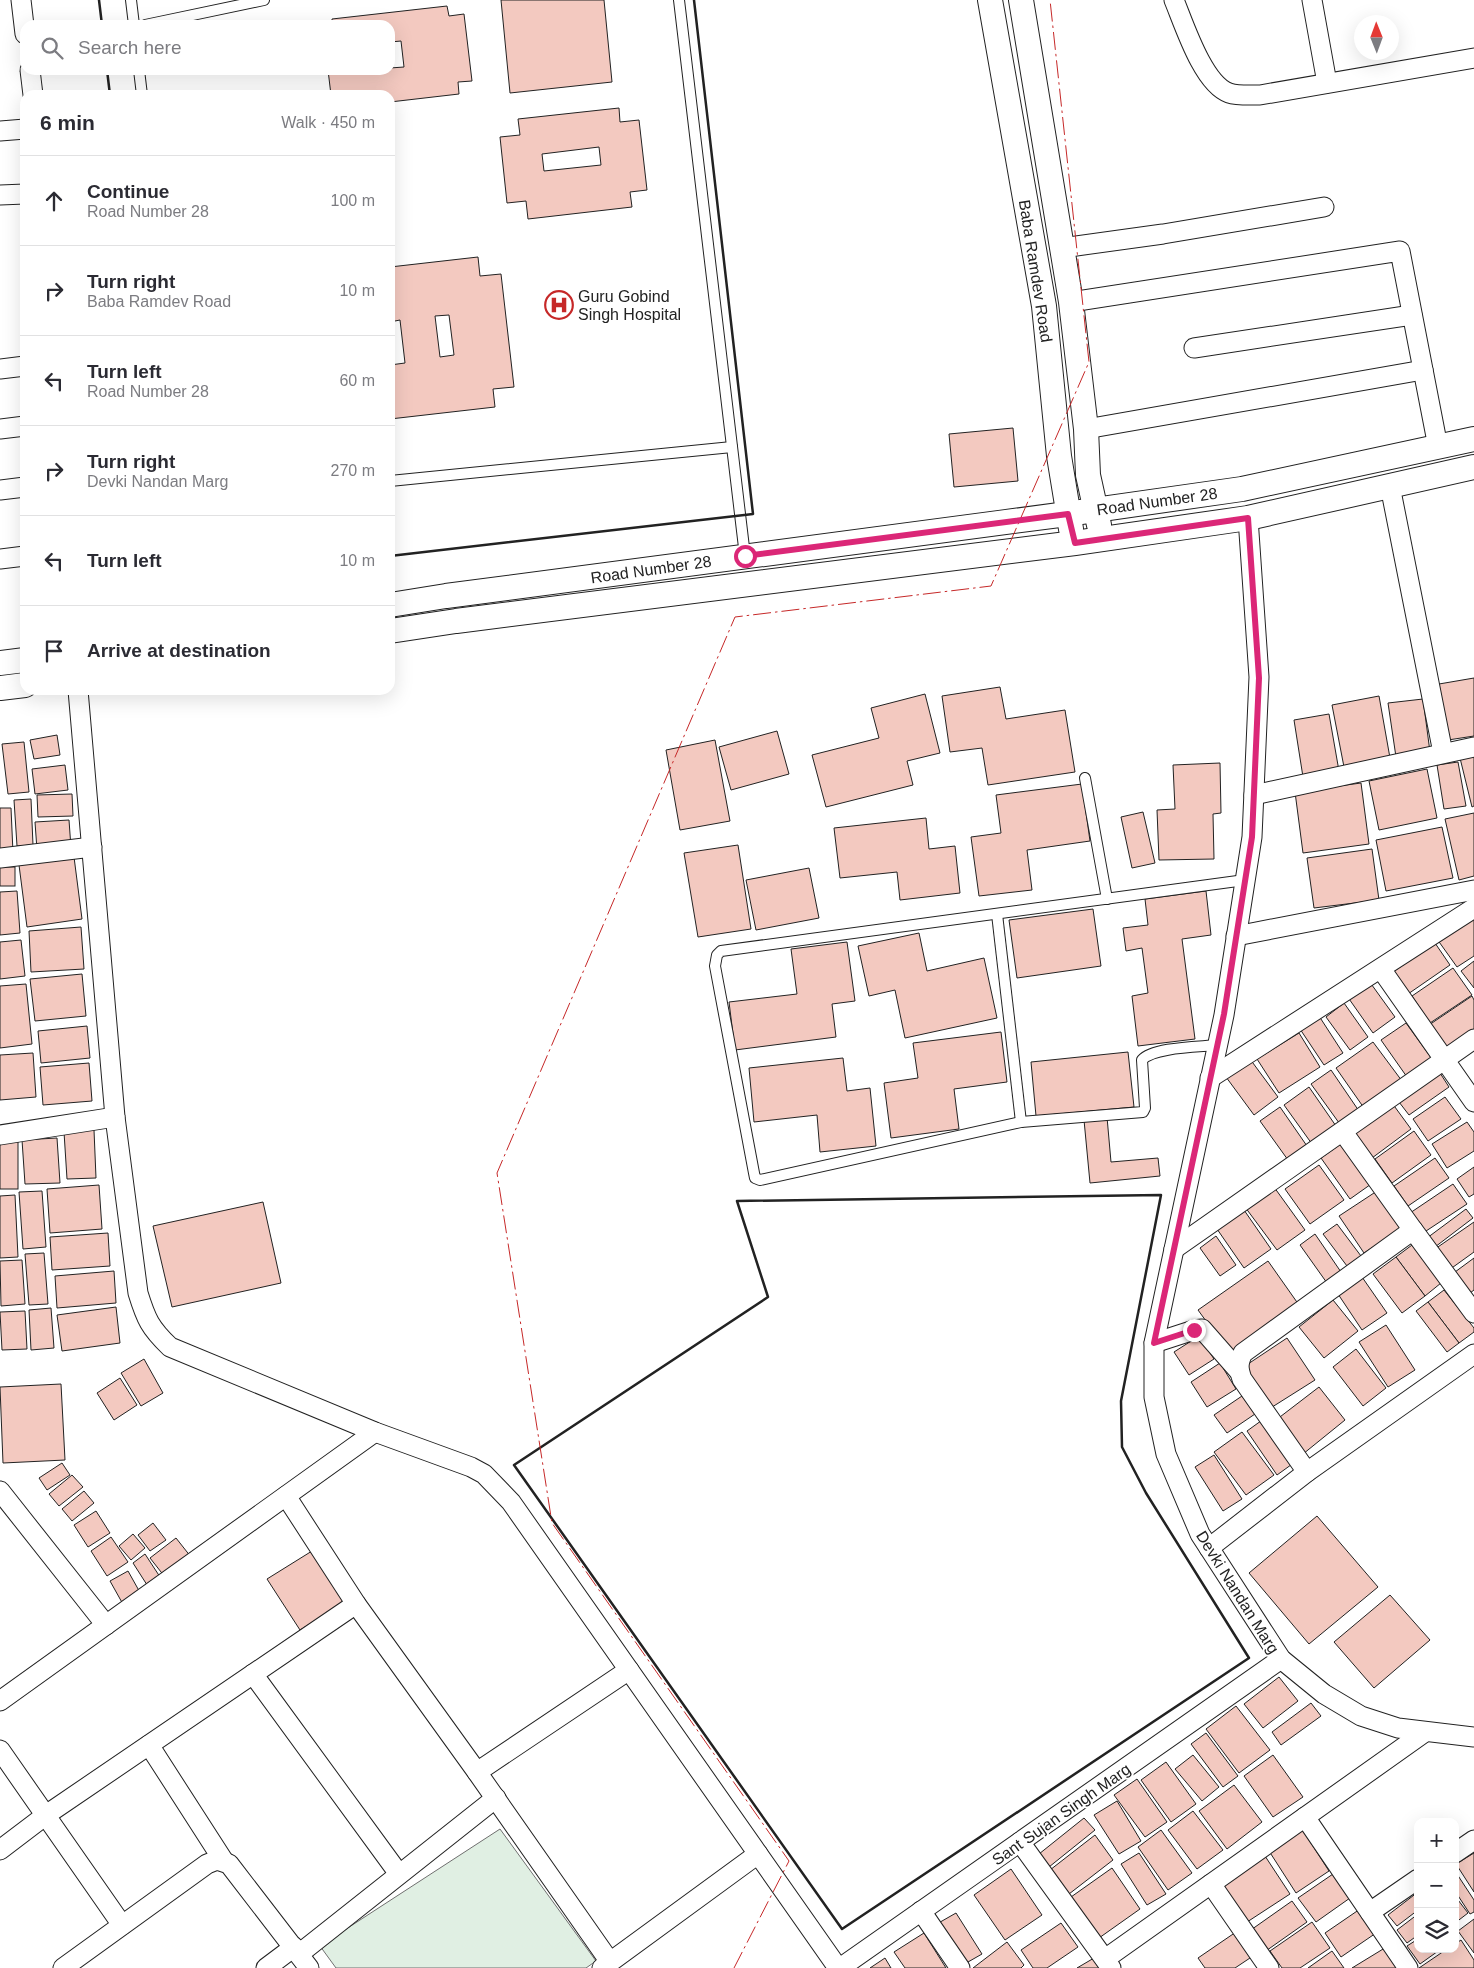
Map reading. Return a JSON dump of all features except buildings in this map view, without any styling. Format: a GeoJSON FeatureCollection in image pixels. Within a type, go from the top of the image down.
{"type":"FeatureCollection","features":[{"type":"Feature","properties":{"kind":"street"},"geometry":{"type":"LineString","coordinates":[[20,0],[23,20]]}},
{"type":"Feature","properties":{"kind":"street","name":"Baba Ramdev Road"},"geometry":{"type":"LineString","coordinates":[[990,0],[1044,306],[1059,456],[1068,514],[1075,543]]}},
{"type":"Feature","properties":{"kind":"street"},"geometry":{"type":"LineString","coordinates":[[1021,0],[1071,302],[1086,430],[1088,475],[1102,539]]}},
{"type":"Feature","properties":{"kind":"street"},"geometry":{"type":"LineString","coordinates":[[1174,0],[1196,54],[1210,78],[1229,93],[1260,95],[1474,58]]}},
{"type":"Feature","properties":{"kind":"street"},"geometry":{"type":"LineString","coordinates":[[1312,0],[1327,83]]}},
{"type":"Feature","properties":{"kind":"street"},"geometry":{"type":"LineString","coordinates":[[31,75],[32,90]]}},
{"type":"Feature","properties":{"kind":"street"},"geometry":{"type":"LineString","coordinates":[[0,131],[20,129]]}},
{"type":"Feature","properties":{"kind":"street"},"geometry":{"type":"LineString","coordinates":[[0,195],[20,194]]}},
{"type":"Feature","properties":{"kind":"street"},"geometry":{"type":"LineString","coordinates":[[1062,248],[1163,234],[1324,207]]}},
{"type":"Feature","properties":{"kind":"street"},"geometry":{"type":"LineString","coordinates":[[1071,302],[1400,251],[1438,447]]}},
{"type":"Feature","properties":{"kind":"street"},"geometry":{"type":"LineString","coordinates":[[1194,348],[1412,315]]}},
{"type":"Feature","properties":{"kind":"street"},"geometry":{"type":"LineString","coordinates":[[0,369],[20,367]]}},
{"type":"Feature","properties":{"kind":"street"},"geometry":{"type":"LineString","coordinates":[[1086,430],[1423,370]]}},
{"type":"Feature","properties":{"kind":"street"},"geometry":{"type":"LineString","coordinates":[[0,429],[20,427]]}},
{"type":"Feature","properties":{"kind":"street","name":"Road Number 28"},"geometry":{"type":"LineString","coordinates":[[395,604],[1242,489],[1474,439]]}},
{"type":"Feature","properties":{"kind":"street","name":"Road Number 28"},"geometry":{"type":"LineString","coordinates":[[395,630],[1075,543],[1248,518],[1474,467]]}},
{"type":"Feature","properties":{"kind":"street"},"geometry":{"type":"LineString","coordinates":[[1390,486],[1443,753]]}},
{"type":"Feature","properties":{"kind":"street"},"geometry":{"type":"LineString","coordinates":[[0,490],[20,488]]}},
{"type":"Feature","properties":{"kind":"street","name":"Devki Nandan Marg"},"geometry":{"type":"LineString","coordinates":[[1248,518],[1259,678],[1252,837],[1217,1045],[1154,1343],[1154,1396],[1166,1454],[1200,1534],[1281,1659],[1324,1694],[1361,1716],[1380,1724],[1425,1732],[1474,1737]]}},
{"type":"Feature","properties":{"kind":"street"},"geometry":{"type":"LineString","coordinates":[[0,559],[20,557]]}},
{"type":"Feature","properties":{"kind":"street"},"geometry":{"type":"LineString","coordinates":[[0,662],[20,660]]}},
{"type":"Feature","properties":{"kind":"street"},"geometry":{"type":"LineString","coordinates":[[0,688],[20,686]]}},
{"type":"Feature","properties":{"kind":"street"},"geometry":{"type":"LineString","coordinates":[[78,695],[115,1117],[138,1293],[146,1319],[157,1335],[170,1348],[375,1432],[471,1467],[484,1474],[511,1502],[839,1968]]}},
{"type":"Feature","properties":{"kind":"street"},"geometry":{"type":"LineString","coordinates":[[1254,795],[1474,747]]}},
{"type":"Feature","properties":{"kind":"street"},"geometry":{"type":"LineString","coordinates":[[0,858],[92,847]]}},
{"type":"Feature","properties":{"kind":"street"},"geometry":{"type":"LineString","coordinates":[[1236,936],[1473,896]]}},
{"type":"Feature","properties":{"kind":"street"},"geometry":{"type":"LineString","coordinates":[[1210,1078],[1381,969],[1473,896]]}},
{"type":"Feature","properties":{"kind":"street"},"geometry":{"type":"LineString","coordinates":[[1381,969],[1474,1102]]}},
{"type":"Feature","properties":{"kind":"street"},"geometry":{"type":"LineString","coordinates":[[1174,1249],[1474,1039]]}},
{"type":"Feature","properties":{"kind":"street"},"geometry":{"type":"LineString","coordinates":[[0,1135],[115,1117]]}},
{"type":"Feature","properties":{"kind":"street"},"geometry":{"type":"LineString","coordinates":[[1343,1132],[1474,1312]]}},
{"type":"Feature","properties":{"kind":"street"},"geometry":{"type":"LineString","coordinates":[[1238,1370],[1238,1363],[1243,1353],[1413,1230]]}},
{"type":"Feature","properties":{"kind":"street"},"geometry":{"type":"LineString","coordinates":[[1154,1343],[1202,1329],[1238,1370],[1242,1379],[1307,1472]]}},
{"type":"Feature","properties":{"kind":"street"},"geometry":{"type":"LineString","coordinates":[[1209,1548],[1307,1472],[1474,1354]]}},
{"type":"Feature","properties":{"kind":"street"},"geometry":{"type":"LineString","coordinates":[[0,1701],[375,1432]]}},
{"type":"Feature","properties":{"kind":"street"},"geometry":{"type":"LineString","coordinates":[[0,1491],[106,1625]]}},
{"type":"Feature","properties":{"kind":"street"},"geometry":{"type":"LineString","coordinates":[[286,1496],[356,1604],[496,1798],[606,1965],[758,1854]]}},
{"type":"Feature","properties":{"kind":"street"},"geometry":{"type":"LineString","coordinates":[[0,1850],[46,1815],[356,1604]]}},
{"type":"Feature","properties":{"kind":"street","name":"Sant Sujan Singh Marg"},"geometry":{"type":"LineString","coordinates":[[839,1968],[1281,1659]]}},
{"type":"Feature","properties":{"kind":"street"},"geometry":{"type":"LineString","coordinates":[[477,1772],[629,1670]]}},
{"type":"Feature","properties":{"kind":"street"},"geometry":{"type":"LineString","coordinates":[[253,1674],[400,1874]]}},
{"type":"Feature","properties":{"kind":"street"},"geometry":{"type":"LineString","coordinates":[[1020,1842],[1108,1963],[1211,1884],[1425,1732]]}},
{"type":"Feature","properties":{"kind":"street"},"geometry":{"type":"LineString","coordinates":[[149,1745],[223,1860],[229,1864],[301,1956]]}},
{"type":"Feature","properties":{"kind":"street"},"geometry":{"type":"LineString","coordinates":[[0,1750],[122,1925]]}},
{"type":"Feature","properties":{"kind":"street"},"geometry":{"type":"LineString","coordinates":[[266,1968],[301,1956],[496,1798]]}},
{"type":"Feature","properties":{"kind":"street"},"geometry":{"type":"LineString","coordinates":[[1306,1817],[1408,1968]]}},
{"type":"Feature","properties":{"kind":"street"},"geometry":{"type":"LineString","coordinates":[[1459,1850],[1474,1840]]}},
{"type":"Feature","properties":{"kind":"street"},"geometry":{"type":"LineString","coordinates":[[64,1968],[207,1864],[223,1860]]}},
{"type":"Feature","properties":{"kind":"street"},"geometry":{"type":"LineString","coordinates":[[1370,1912],[1414,1882]]}},
{"type":"Feature","properties":{"kind":"street"},"geometry":{"type":"LineString","coordinates":[[1211,1884],[1268,1968]]}},
{"type":"Feature","properties":{"kind":"street"},"geometry":{"type":"LineString","coordinates":[[921,1911],[960,1968]]}},
{"type":"Feature","properties":{"kind":"lane"},"geometry":{"type":"LineString","coordinates":[[131,0],[133,20]]}},
{"type":"Feature","properties":{"kind":"lane"},"geometry":{"type":"LineString","coordinates":[[169,20],[264,0]]}},
{"type":"Feature","properties":{"kind":"lane"},"geometry":{"type":"LineString","coordinates":[[679,0],[745,556]]}},
{"type":"Feature","properties":{"kind":"lane"},"geometry":{"type":"LineString","coordinates":[[140,75],[141,90]]}},
{"type":"Feature","properties":{"kind":"lane"},"geometry":{"type":"LineString","coordinates":[[395,481],[732,447]]}},
{"type":"Feature","properties":{"kind":"lane"},"geometry":{"type":"LineString","coordinates":[[1085,778],[1107,899]]}},
{"type":"Feature","properties":{"kind":"lane"},"geometry":{"type":"LineString","coordinates":[[1217,1045],[1166,1050],[1147,1055],[1142,1060],[1143,1112],[1021,1122],[760,1180],[755,1178],[715,966],[716,955],[721,951],[1245,880]]}},
{"type":"Feature","properties":{"kind":"lane"},"geometry":{"type":"LineString","coordinates":[[997,914],[1021,1122]]}},
{"type":"Feature","properties":{"kind":"green space"},"geometry":{"type":"Polygon","coordinates":[[[500,1829],[596,1961],[586,1968],[336,1968],[320,1946],[500,1829]]]}},
{"type":"Feature","properties":{"kind":"wall"},"geometry":{"type":"LineString","coordinates":[[99,0],[101,20]]}},
{"type":"Feature","properties":{"kind":"wall"},"geometry":{"type":"LineString","coordinates":[[395,555],[753,514],[694,0]]}},
{"type":"Feature","properties":{"kind":"wall"},"geometry":{"type":"LineString","coordinates":[[108,75],[109,90]]}},
{"type":"Feature","properties":{"kind":"wall"},"geometry":{"type":"LineString","coordinates":[[1161,1195],[1121,1401],[1122,1447],[1146,1493],[1249,1658],[842,1929],[514,1465],[768,1297],[737,1201],[1161,1195]]}},
{"type":"Feature","properties":{"kind":"power"},"geometry":{"type":"LineString","coordinates":[[734,1968],[789,1861],[552,1523],[497,1173],[735,617],[991,586],[1089,362],[1050,0]]}},
{"type":"Feature","properties":{"kind":"place","name":"Guru Gobind Singh Hospital"},"geometry":{"type":"Point","coordinates":[559,305]}},
{"type":"Feature","properties":{"kind":"route"},"geometry":{"type":"LineString","coordinates":[[745,556],[1068,514],[1075,543],[1248,518],[1259,678],[1252,837],[1224,1014],[1154,1343],[1194,1330]]}}]}
